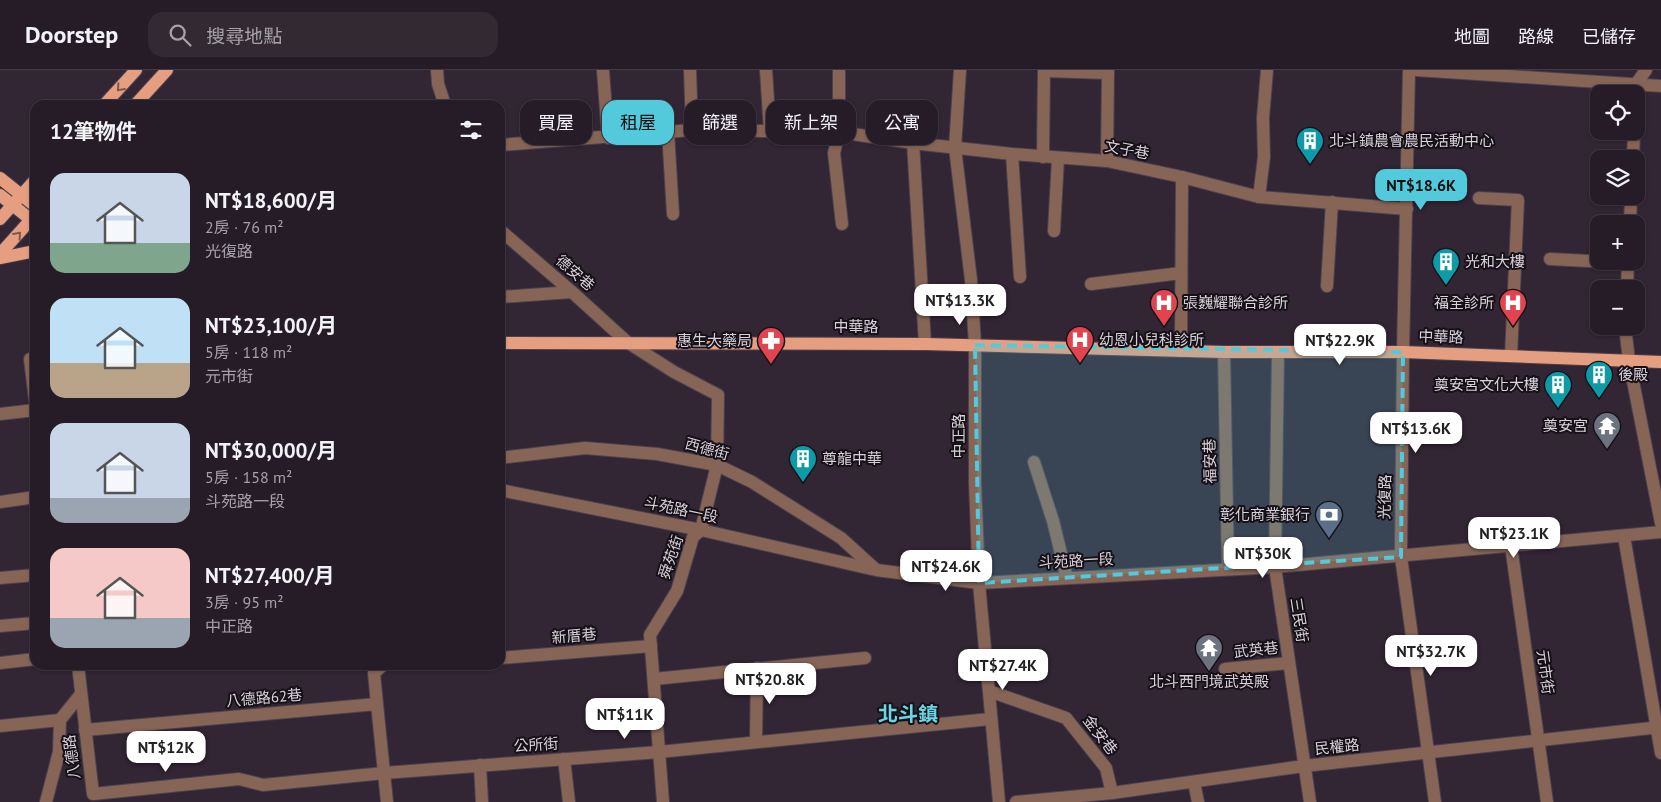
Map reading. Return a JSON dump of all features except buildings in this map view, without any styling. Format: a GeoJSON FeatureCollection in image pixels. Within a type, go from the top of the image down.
{"type":"FeatureCollection","features":[{"type":"Feature","properties":{"kind":"main road"},"geometry":{"type":"LineString","coordinates":[[109,100],[136,70]]}},
{"type":"Feature","properties":{"kind":"main road"},"geometry":{"type":"LineString","coordinates":[[140,100],[167,70]]}},
{"type":"Feature","properties":{"kind":"main road"},"geometry":{"type":"LineString","coordinates":[[0,178],[30,215]]}},
{"type":"Feature","properties":{"kind":"main road"},"geometry":{"type":"LineString","coordinates":[[0,220],[30,186]]}},
{"type":"Feature","properties":{"kind":"main road"},"geometry":{"type":"LineString","coordinates":[[0,194],[30,204]]}},
{"type":"Feature","properties":{"kind":"main road"},"geometry":{"type":"LineString","coordinates":[[0,254],[30,224]]}},
{"type":"Feature","properties":{"kind":"main road"},"geometry":{"type":"LineString","coordinates":[[0,258],[30,252]]}},
{"type":"Feature","properties":{"kind":"main road","name":"中華路"},"geometry":{"type":"LineString","coordinates":[[505,343],[925,344],[1224,352],[1403,352],[1661,362]]}},
{"type":"Feature","properties":{"kind":"street"},"geometry":{"type":"LineString","coordinates":[[437,70],[438,84],[443,100]]}},
{"type":"Feature","properties":{"kind":"street"},"geometry":{"type":"LineString","coordinates":[[603,70],[605,100]]}},
{"type":"Feature","properties":{"kind":"street"},"geometry":{"type":"LineString","coordinates":[[690,70],[691,100]]}},
{"type":"Feature","properties":{"kind":"street"},"geometry":{"type":"LineString","coordinates":[[766,70],[768,100]]}},
{"type":"Feature","properties":{"kind":"street"},"geometry":{"type":"LineString","coordinates":[[839,70],[839,100]]}},
{"type":"Feature","properties":{"kind":"street","name":"中正路"},"geometry":{"type":"LineString","coordinates":[[960,70],[955,148],[970,280],[975,345],[975,483],[979,583],[998,802]]}},
{"type":"Feature","properties":{"kind":"street"},"geometry":{"type":"LineString","coordinates":[[1258,197],[1264,157],[1267,70]]}},
{"type":"Feature","properties":{"kind":"street","name":"光復路"},"geometry":{"type":"LineString","coordinates":[[1409,70],[1401,557],[1435,802]]}},
{"type":"Feature","properties":{"kind":"street"},"geometry":{"type":"LineString","coordinates":[[1416,70],[1588,75],[1622,85]]}},
{"type":"Feature","properties":{"kind":"street"},"geometry":{"type":"LineString","coordinates":[[1638,85],[1646,70]]}},
{"type":"Feature","properties":{"kind":"street"},"geometry":{"type":"LineString","coordinates":[[1042,157],[1044,71],[1108,71],[1107,161]]}},
{"type":"Feature","properties":{"kind":"street"},"geometry":{"type":"LineString","coordinates":[[1645,88],[1661,86]]}},
{"type":"Feature","properties":{"kind":"street","name":"文子巷"},"geometry":{"type":"LineString","coordinates":[[505,144],[602,138]]}},
{"type":"Feature","properties":{"kind":"street"},"geometry":{"type":"LineString","coordinates":[[669,145],[673,214]]}},
{"type":"Feature","properties":{"kind":"street"},"geometry":{"type":"LineString","coordinates":[[836,145],[834,153],[842,224]]}},
{"type":"Feature","properties":{"kind":"street"},"geometry":{"type":"LineString","coordinates":[[912,145],[925,344]]}},
{"type":"Feature","properties":{"kind":"street","name":"文子巷"},"geometry":{"type":"LineString","coordinates":[[929,145],[1042,157],[1107,161],[1182,176],[1258,197],[1407,209]]}},
{"type":"Feature","properties":{"kind":"street"},"geometry":{"type":"LineString","coordinates":[[1012,154],[1020,277]]}},
{"type":"Feature","properties":{"kind":"street"},"geometry":{"type":"LineString","coordinates":[[1054,231],[1058,158]]}},
{"type":"Feature","properties":{"kind":"street"},"geometry":{"type":"LineString","coordinates":[[1181,351],[1182,176]]}},
{"type":"Feature","properties":{"kind":"street"},"geometry":{"type":"LineString","coordinates":[[1479,198],[1518,200],[1511,356]]}},
{"type":"Feature","properties":{"kind":"street"},"geometry":{"type":"LineString","coordinates":[[1327,286],[1332,202]]}},
{"type":"Feature","properties":{"kind":"street","name":"德安巷"},"geometry":{"type":"LineString","coordinates":[[505,234],[627,342]]}},
{"type":"Feature","properties":{"kind":"street"},"geometry":{"type":"LineString","coordinates":[[1550,259],[1590,261]]}},
{"type":"Feature","properties":{"kind":"street"},"geometry":{"type":"LineString","coordinates":[[1091,284],[1182,273]]}},
{"type":"Feature","properties":{"kind":"street"},"geometry":{"type":"LineString","coordinates":[[505,297],[572,292]]}},
{"type":"Feature","properties":{"kind":"street"},"geometry":{"type":"LineString","coordinates":[[1626,335],[1629,361],[1661,523]]}},
{"type":"Feature","properties":{"kind":"street","name":"舜苑街"},"geometry":{"type":"LineString","coordinates":[[627,342],[674,372],[718,395],[717,465],[701,530],[693,537],[676,591],[650,635],[663,802]]}},
{"type":"Feature","properties":{"kind":"street","name":"福安巷"},"geometry":{"type":"LineString","coordinates":[[1224,352],[1228,570]]}},
{"type":"Feature","properties":{"kind":"street","name":"三民街"},"geometry":{"type":"LineString","coordinates":[[1278,352],[1275,567],[1310,802]]}},
{"type":"Feature","properties":{"kind":"street"},"geometry":{"type":"LineString","coordinates":[[0,414],[30,411]]}},
{"type":"Feature","properties":{"kind":"street","name":"西德街"},"geometry":{"type":"LineString","coordinates":[[505,457],[585,448],[656,454],[717,465],[752,482],[842,538],[876,570]]}},
{"type":"Feature","properties":{"kind":"street"},"geometry":{"type":"LineString","coordinates":[[1034,462],[1053,521],[1067,578]]}},
{"type":"Feature","properties":{"kind":"street","name":"斗苑路一段"},"geometry":{"type":"LineString","coordinates":[[505,491],[701,530],[876,570],[979,583],[1275,567],[1661,532]]}},
{"type":"Feature","properties":{"kind":"street"},"geometry":{"type":"LineString","coordinates":[[0,502],[30,498]]}},
{"type":"Feature","properties":{"kind":"street"},"geometry":{"type":"LineString","coordinates":[[1624,536],[1659,727],[1661,753]]}},
{"type":"Feature","properties":{"kind":"street","name":"元市街"},"geometry":{"type":"LineString","coordinates":[[1511,546],[1547,802]]}},
{"type":"Feature","properties":{"kind":"street"},"geometry":{"type":"LineString","coordinates":[[0,578],[30,575]]}},
{"type":"Feature","properties":{"kind":"street"},"geometry":{"type":"LineString","coordinates":[[0,626],[30,623]]}},
{"type":"Feature","properties":{"kind":"street","name":"新厝巷"},"geometry":{"type":"LineString","coordinates":[[505,658],[651,646]]}},
{"type":"Feature","properties":{"kind":"street"},"geometry":{"type":"LineString","coordinates":[[654,679],[864,658]]}},
{"type":"Feature","properties":{"kind":"street"},"geometry":{"type":"LineString","coordinates":[[0,662],[30,659]]}},
{"type":"Feature","properties":{"kind":"street","name":"武英巷"},"geometry":{"type":"LineString","coordinates":[[1226,669],[1289,663]]}},
{"type":"Feature","properties":{"kind":"street"},"geometry":{"type":"LineString","coordinates":[[756,742],[757,668]]}},
{"type":"Feature","properties":{"kind":"street","name":"八德路"},"geometry":{"type":"LineString","coordinates":[[79,670],[93,794],[239,779],[263,785]]}},
{"type":"Feature","properties":{"kind":"street"},"geometry":{"type":"LineString","coordinates":[[377,670],[374,672],[387,802]]}},
{"type":"Feature","properties":{"kind":"street","name":"金安巷"},"geometry":{"type":"LineString","coordinates":[[989,690],[1066,718],[1106,768],[1112,793]]}},
{"type":"Feature","properties":{"kind":"street","name":"八德路"},"geometry":{"type":"LineString","coordinates":[[46,802],[59,752],[60,720],[81,694]]}},
{"type":"Feature","properties":{"kind":"street","name":"八德路62巷"},"geometry":{"type":"LineString","coordinates":[[85,730],[377,704]]}},
{"type":"Feature","properties":{"kind":"street","name":"公所街"},"geometry":{"type":"LineString","coordinates":[[263,785],[384,772],[659,752],[990,719]]}},
{"type":"Feature","properties":{"kind":"street"},"geometry":{"type":"LineString","coordinates":[[0,726],[60,720]]}},
{"type":"Feature","properties":{"kind":"street","name":"民權路"},"geometry":{"type":"LineString","coordinates":[[1016,802],[1112,793],[1304,766],[1428,754],[1659,727]]}},
{"type":"Feature","properties":{"kind":"street"},"geometry":{"type":"LineString","coordinates":[[564,759],[569,802]]}},
{"type":"Feature","properties":{"kind":"street"},"geometry":{"type":"LineString","coordinates":[[480,765],[482,802]]}},
{"type":"Feature","properties":{"kind":"street"},"geometry":{"type":"LineString","coordinates":[[1194,782],[1198,802]]}},
{"type":"Feature","properties":{"kind":"highlighted area"},"geometry":{"type":"Polygon","coordinates":[[[975,345],[1403,352],[1401,557],[979,583],[975,345]]]}},
{"type":"Feature","properties":{"kind":"place","name":"北斗鎮農會農民活動中心"},"geometry":{"type":"Point","coordinates":[1310,165]}},
{"type":"Feature","properties":{"kind":"place","name":"光和大樓"},"geometry":{"type":"Point","coordinates":[1446,286]}},
{"type":"Feature","properties":{"kind":"place","name":"張巍耀聯合診所"},"geometry":{"type":"Point","coordinates":[1164,327]}},
{"type":"Feature","properties":{"kind":"place","name":"福全診所"},"geometry":{"type":"Point","coordinates":[1513,327]}},
{"type":"Feature","properties":{"kind":"place","name":"幼恩小兒科診所"},"geometry":{"type":"Point","coordinates":[1080,364]}},
{"type":"Feature","properties":{"kind":"place","name":"惠生大藥局"},"geometry":{"type":"Point","coordinates":[771,365]}},
{"type":"Feature","properties":{"kind":"place","name":"後殿"},"geometry":{"type":"Point","coordinates":[1599,399]}},
{"type":"Feature","properties":{"kind":"place","name":"奠安宮文化大樓"},"geometry":{"type":"Point","coordinates":[1558,409]}},
{"type":"Feature","properties":{"kind":"place","name":"奠安宮"},"geometry":{"type":"Point","coordinates":[1607,450]}},
{"type":"Feature","properties":{"kind":"place","name":"尊龍中華"},"geometry":{"type":"Point","coordinates":[803,483]}},
{"type":"Feature","properties":{"kind":"place","name":"彰化商業銀行"},"geometry":{"type":"Point","coordinates":[1329,539]}},
{"type":"Feature","properties":{"kind":"place","name":"北斗西門境武英殿"},"geometry":{"type":"Point","coordinates":[1209,672]}},
{"type":"Feature","properties":{"kind":"district","name":"北斗鎮"},"geometry":{"type":"Point","coordinates":[908,714]}}]}
